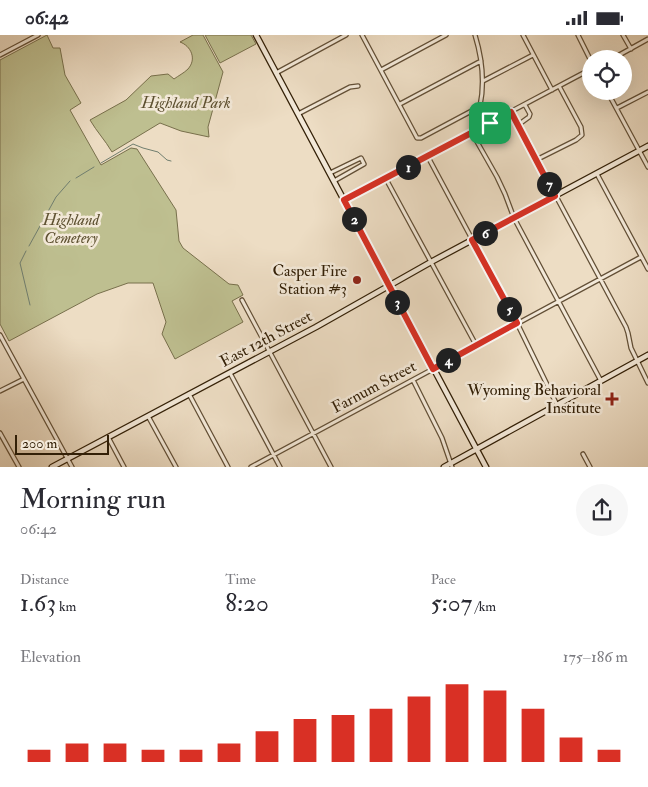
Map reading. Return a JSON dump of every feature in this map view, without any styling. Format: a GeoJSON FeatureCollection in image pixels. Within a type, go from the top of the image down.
{"type":"FeatureCollection","features":[{"type":"Feature","properties":{"kind":"main road"},"geometry":{"type":"LineString","coordinates":[[256,35],[486,467]]}},
{"type":"Feature","properties":{"kind":"main road","name":"East 12th Street"},"geometry":{"type":"LineString","coordinates":[[52,467],[648,146]]}},
{"type":"Feature","properties":{"kind":"main road"},"geometry":{"type":"LineString","coordinates":[[444,467],[451,465],[648,355]]}},
{"type":"Feature","properties":{"kind":"street"},"geometry":{"type":"LineString","coordinates":[[0,48],[1,55],[38,35]]}},
{"type":"Feature","properties":{"kind":"street"},"geometry":{"type":"LineString","coordinates":[[276,73],[340,36],[346,35]]}},
{"type":"Feature","properties":{"kind":"street"},"geometry":{"type":"LineString","coordinates":[[362,35],[417,138],[421,138],[479,107]]}},
{"type":"Feature","properties":{"kind":"street"},"geometry":{"type":"LineString","coordinates":[[381,70],[446,35]]}},
{"type":"Feature","properties":{"kind":"street"},"geometry":{"type":"LineString","coordinates":[[475,35],[482,61],[482,81],[479,107],[472,133],[498,177],[514,218],[601,381]]}},
{"type":"Feature","properties":{"kind":"street"},"geometry":{"type":"LineString","coordinates":[[523,35],[552,91]]}},
{"type":"Feature","properties":{"kind":"street"},"geometry":{"type":"LineString","coordinates":[[578,35],[586,50]]}},
{"type":"Feature","properties":{"kind":"street"},"geometry":{"type":"LineString","coordinates":[[623,35],[630,49],[648,39]]}},
{"type":"Feature","properties":{"kind":"street"},"geometry":{"type":"LineString","coordinates":[[482,81],[533,55]]}},
{"type":"Feature","properties":{"kind":"street"},"geometry":{"type":"LineString","coordinates":[[400,104],[482,61]]}},
{"type":"Feature","properties":{"kind":"street"},"geometry":{"type":"LineString","coordinates":[[344,200],[582,74]]}},
{"type":"Feature","properties":{"kind":"street"},"geometry":{"type":"LineString","coordinates":[[298,114],[350,87],[358,86]]}},
{"type":"Feature","properties":{"kind":"street"},"geometry":{"type":"LineString","coordinates":[[536,160],[582,135],[581,127],[560,87]]}},
{"type":"Feature","properties":{"kind":"street"},"geometry":{"type":"LineString","coordinates":[[617,108],[648,92]]}},
{"type":"Feature","properties":{"kind":"street"},"geometry":{"type":"LineString","coordinates":[[612,100],[648,167]]}},
{"type":"Feature","properties":{"kind":"street"},"geometry":{"type":"LineString","coordinates":[[518,125],[529,117],[530,114],[525,105]]}},
{"type":"Feature","properties":{"kind":"street"},"geometry":{"type":"LineString","coordinates":[[511,112],[628,333],[630,349],[648,383]]}},
{"type":"Feature","properties":{"kind":"street"},"geometry":{"type":"LineString","coordinates":[[428,157],[517,323],[557,405]]}},
{"type":"Feature","properties":{"kind":"street"},"geometry":{"type":"LineString","coordinates":[[329,173],[361,158],[364,164],[334,181]]}},
{"type":"Feature","properties":{"kind":"street"},"geometry":{"type":"LineString","coordinates":[[597,173],[648,269]]}},
{"type":"Feature","properties":{"kind":"street"},"geometry":{"type":"LineString","coordinates":[[386,179],[476,345]]}},
{"type":"Feature","properties":{"kind":"street","name":"Farnum Street"},"geometry":{"type":"LineString","coordinates":[[251,467],[642,257]]}},
{"type":"Feature","properties":{"kind":"street"},"geometry":{"type":"LineString","coordinates":[[242,299],[331,467]]}},
{"type":"Feature","properties":{"kind":"street"},"geometry":{"type":"LineString","coordinates":[[0,335],[72,467]]}},
{"type":"Feature","properties":{"kind":"street"},"geometry":{"type":"LineString","coordinates":[[230,372],[280,467]]}},
{"type":"Feature","properties":{"kind":"street"},"geometry":{"type":"LineString","coordinates":[[0,391],[24,379]]}},
{"type":"Feature","properties":{"kind":"street"},"geometry":{"type":"LineString","coordinates":[[413,380],[442,439],[451,465]]}},
{"type":"Feature","properties":{"kind":"street"},"geometry":{"type":"LineString","coordinates":[[189,394],[228,467]]}},
{"type":"Feature","properties":{"kind":"street"},"geometry":{"type":"LineString","coordinates":[[148,416],[176,467]]}},
{"type":"Feature","properties":{"kind":"street"},"geometry":{"type":"LineString","coordinates":[[0,433],[18,467]]}},
{"type":"Feature","properties":{"kind":"street"},"geometry":{"type":"LineString","coordinates":[[108,437],[124,467]]}},
{"type":"Feature","properties":{"kind":"street"},"geometry":{"type":"LineString","coordinates":[[583,454],[590,467]]}},
{"type":"Feature","properties":{"kind":"green space","name":"Highland Cemetery"},"geometry":{"type":"Polygon","coordinates":[[[47,35],[53,48],[60,48],[65,75],[81,103],[70,110],[101,165],[131,148],[137,149],[176,210],[179,241],[183,248],[229,284],[238,285],[243,295],[232,301],[243,322],[175,359],[162,334],[166,322],[153,283],[128,283],[97,294],[9,341],[0,324],[0,60],[47,35]]]}},
{"type":"Feature","properties":{"kind":"green space","name":"Highland Park"},"geometry":{"type":"Polygon","coordinates":[[[193,35],[203,35],[223,72],[208,127],[209,137],[181,131],[160,123],[112,152],[90,120],[126,100],[151,76],[168,74],[174,79],[186,70],[191,65],[192,53],[180,42],[193,35]]]}},
{"type":"Feature","properties":{"kind":"green space","name":"Highland Park"},"geometry":{"type":"Polygon","coordinates":[[[205,35],[251,35],[256,44],[220,63],[205,35]]]}},
{"type":"Feature","properties":{"kind":"waterway"},"geometry":{"type":"LineString","coordinates":[[101,163],[133,144],[158,152],[171,161]]}},
{"type":"Feature","properties":{"kind":"waterway"},"geometry":{"type":"LineString","coordinates":[[76,178],[94,167]]}},
{"type":"Feature","properties":{"kind":"waterway"},"geometry":{"type":"LineString","coordinates":[[29,246],[56,197],[70,181]]}},
{"type":"Feature","properties":{"kind":"waterway"},"geometry":{"type":"LineString","coordinates":[[26,251],[20,263],[30,305]]}},
{"type":"Feature","properties":{"kind":"place","name":"Casper Fire Station #3"},"geometry":{"type":"Point","coordinates":[357,280]}},
{"type":"Feature","properties":{"kind":"place","name":"Wyoming Behavioral Institute"},"geometry":{"type":"Point","coordinates":[612,399]}},
{"type":"Feature","properties":{"kind":"route"},"geometry":{"type":"LineString","coordinates":[[511,112],[555,196],[472,240],[517,323],[433,369],[344,200],[490,123],[511,112]]}}]}
